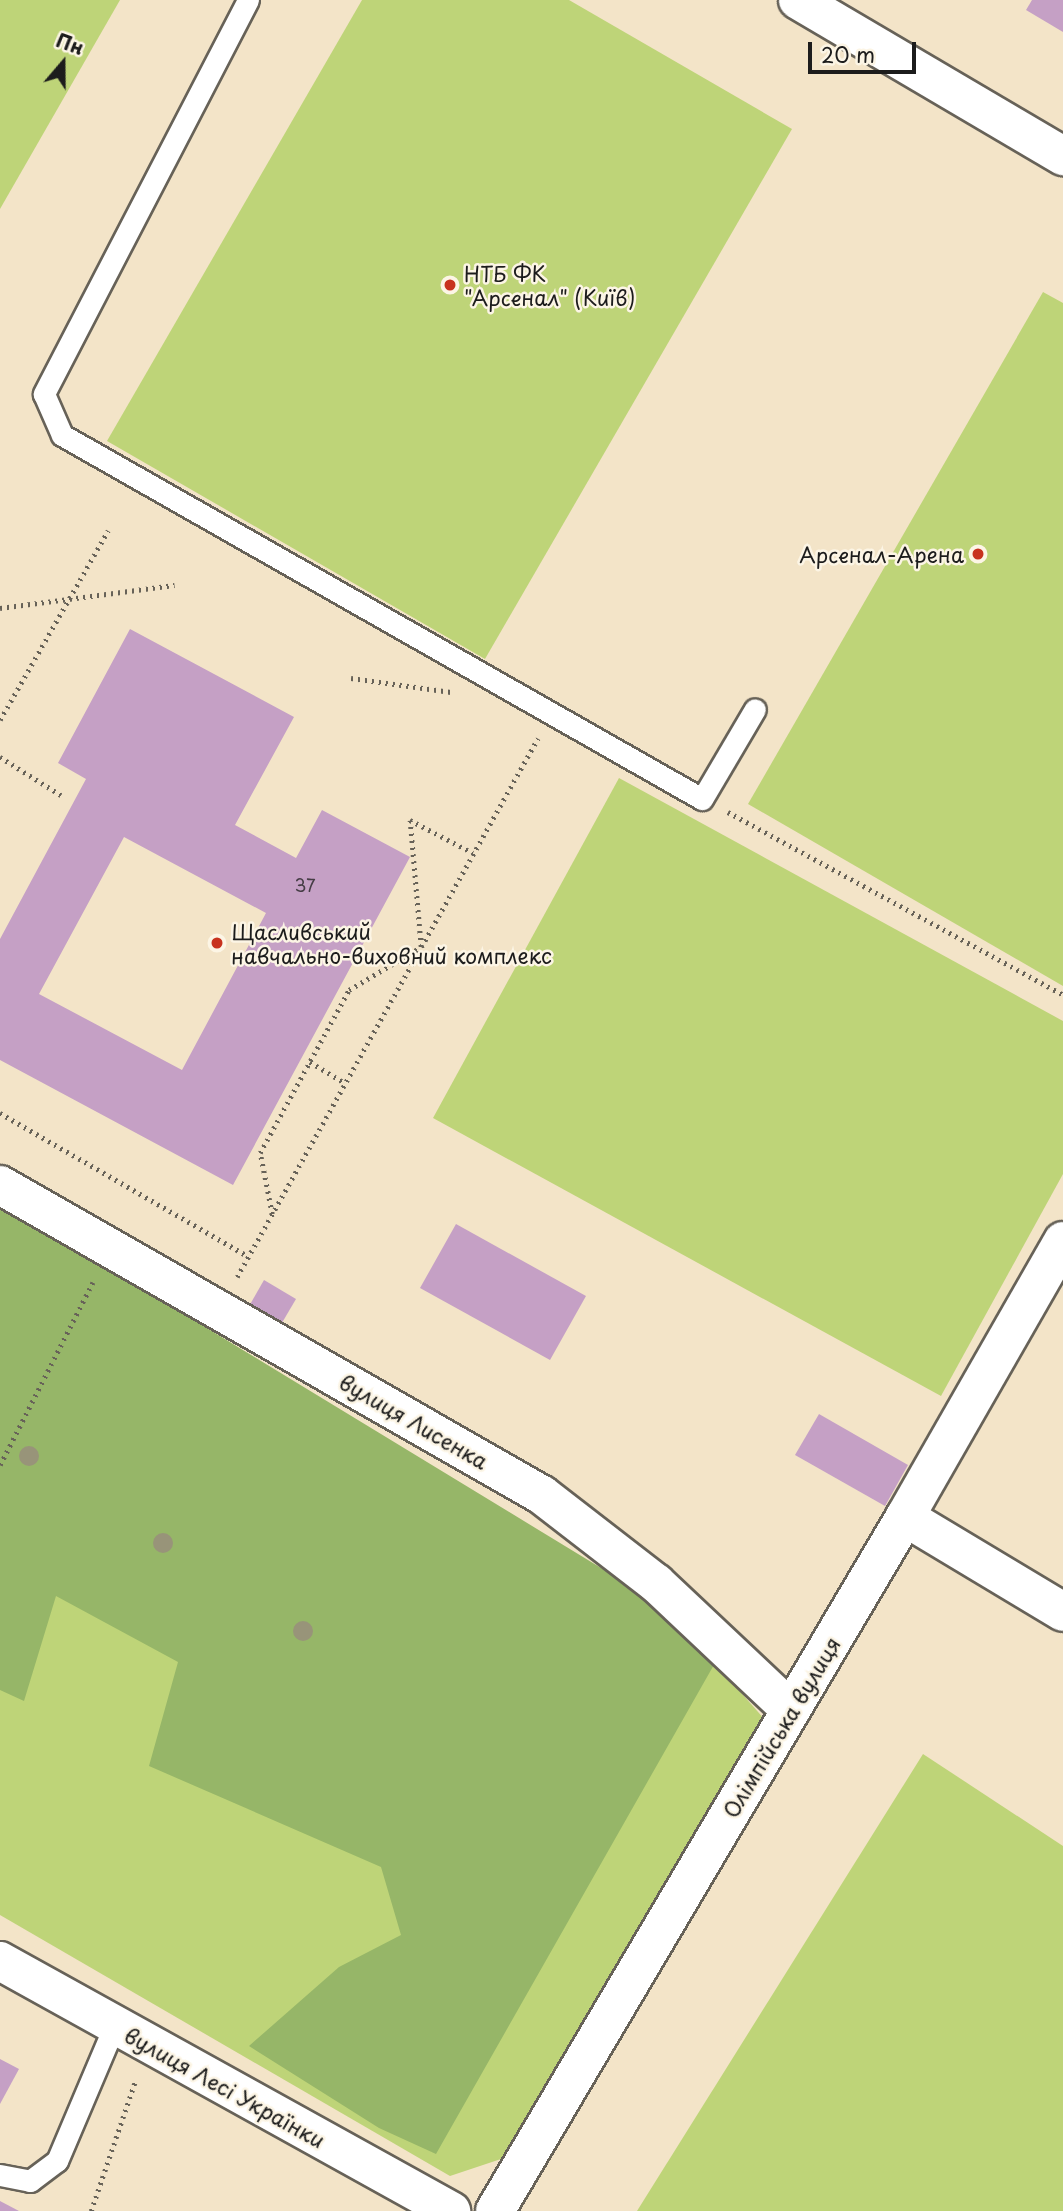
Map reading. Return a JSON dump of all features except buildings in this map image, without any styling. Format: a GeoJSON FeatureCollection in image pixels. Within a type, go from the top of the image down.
{"type":"FeatureCollection","features":[{"type":"Feature","properties":{"kind":"street"},"geometry":{"type":"LineString","coordinates":[[798,0],[1063,156]]}},
{"type":"Feature","properties":{"kind":"street","name":"вулиця Лисенка"},"geometry":{"type":"LineString","coordinates":[[0,1185],[542,1495],[656,1583],[791,1710]]}},
{"type":"Feature","properties":{"kind":"street","name":"Олімпійська вулиця"},"geometry":{"type":"LineString","coordinates":[[495,2211],[905,1517],[1063,1241]]}},
{"type":"Feature","properties":{"kind":"street"},"geometry":{"type":"LineString","coordinates":[[905,1517],[1063,1612]]}},
{"type":"Feature","properties":{"kind":"street","name":"вулиця Лесі Українки"},"geometry":{"type":"LineString","coordinates":[[0,1961],[114,2027],[452,2211]]}},
{"type":"Feature","properties":{"kind":"lane"},"geometry":{"type":"LineString","coordinates":[[248,0],[44,394],[62,435],[702,799],[755,709]]}},
{"type":"Feature","properties":{"kind":"lane"},"geometry":{"type":"LineString","coordinates":[[0,2175],[30,2181],[57,2161],[114,2027]]}},
{"type":"Feature","properties":{"kind":"path"},"geometry":{"type":"LineString","coordinates":[[0,720],[108,531]]}},
{"type":"Feature","properties":{"kind":"path"},"geometry":{"type":"LineString","coordinates":[[0,608],[174,585]]}},
{"type":"Feature","properties":{"kind":"path"},"geometry":{"type":"LineString","coordinates":[[351,678],[458,693]]}},
{"type":"Feature","properties":{"kind":"path"},"geometry":{"type":"LineString","coordinates":[[219,1308],[552,713]]}},
{"type":"Feature","properties":{"kind":"path"},"geometry":{"type":"LineString","coordinates":[[0,757],[61,795]]}},
{"type":"Feature","properties":{"kind":"path"},"geometry":{"type":"LineString","coordinates":[[702,799],[760,828],[1063,995]]}},
{"type":"Feature","properties":{"kind":"path"},"geometry":{"type":"LineString","coordinates":[[421,947],[410,820],[473,853]]}},
{"type":"Feature","properties":{"kind":"path"},"geometry":{"type":"LineString","coordinates":[[272,1214],[260,1153],[349,990],[421,947]]}},
{"type":"Feature","properties":{"kind":"path"},"geometry":{"type":"LineString","coordinates":[[310,1062],[345,1083]]}},
{"type":"Feature","properties":{"kind":"path"},"geometry":{"type":"LineString","coordinates":[[0,1113],[248,1256]]}},
{"type":"Feature","properties":{"kind":"path"},"geometry":{"type":"LineString","coordinates":[[0,1465],[112,1247]]}},
{"type":"Feature","properties":{"kind":"path"},"geometry":{"type":"LineString","coordinates":[[91,2211],[148,2045]]}},
{"type":"Feature","properties":{"kind":"green space"},"geometry":{"type":"Polygon","coordinates":[[[0,0],[120,0],[0,209],[0,0]]]}},
{"type":"Feature","properties":{"kind":"green space","name":"НТБ ФК \"Арсенал\" (Київ)"},"geometry":{"type":"Polygon","coordinates":[[[362,0],[569,0],[792,129],[485,659],[107,441],[362,0]]]}},
{"type":"Feature","properties":{"kind":"green space","name":"Арсенал-Арена"},"geometry":{"type":"Polygon","coordinates":[[[1043,292],[1063,303],[1063,986],[748,804],[1043,292]]]}},
{"type":"Feature","properties":{"kind":"green space"},"geometry":{"type":"Polygon","coordinates":[[[619,778],[1063,1021],[1063,1174],[941,1396],[433,1118],[619,778]]]}},
{"type":"Feature","properties":{"kind":"green space"},"geometry":{"type":"Polygon","coordinates":[[[0,1202],[715,1663],[766,1721],[524,2137],[501,2159],[450,2176],[0,1915],[0,1202]]]}},
{"type":"Feature","properties":{"kind":"green space"},"geometry":{"type":"Polygon","coordinates":[[[0,1202],[652,1599],[715,1663],[436,2154],[379,2128],[249,2046],[339,1967],[401,1935],[381,1867],[149,1766],[178,1662],[56,1596],[24,1701],[0,1690],[0,1202]]]}},
{"type":"Feature","properties":{"kind":"green space"},"geometry":{"type":"Polygon","coordinates":[[[923,1754],[1063,1846],[1063,2211],[637,2211],[923,1754]]]}},
{"type":"Feature","properties":{"kind":"place","name":"НТБ ФК \"Арсенал\" (Київ)"},"geometry":{"type":"Point","coordinates":[450,285]}},
{"type":"Feature","properties":{"kind":"place","name":"Арсенал-Арена"},"geometry":{"type":"Point","coordinates":[978,554]}},
{"type":"Feature","properties":{"kind":"place","name":"Щасливський навчально-виховний комплекс"},"geometry":{"type":"Point","coordinates":[217,943]}}]}
